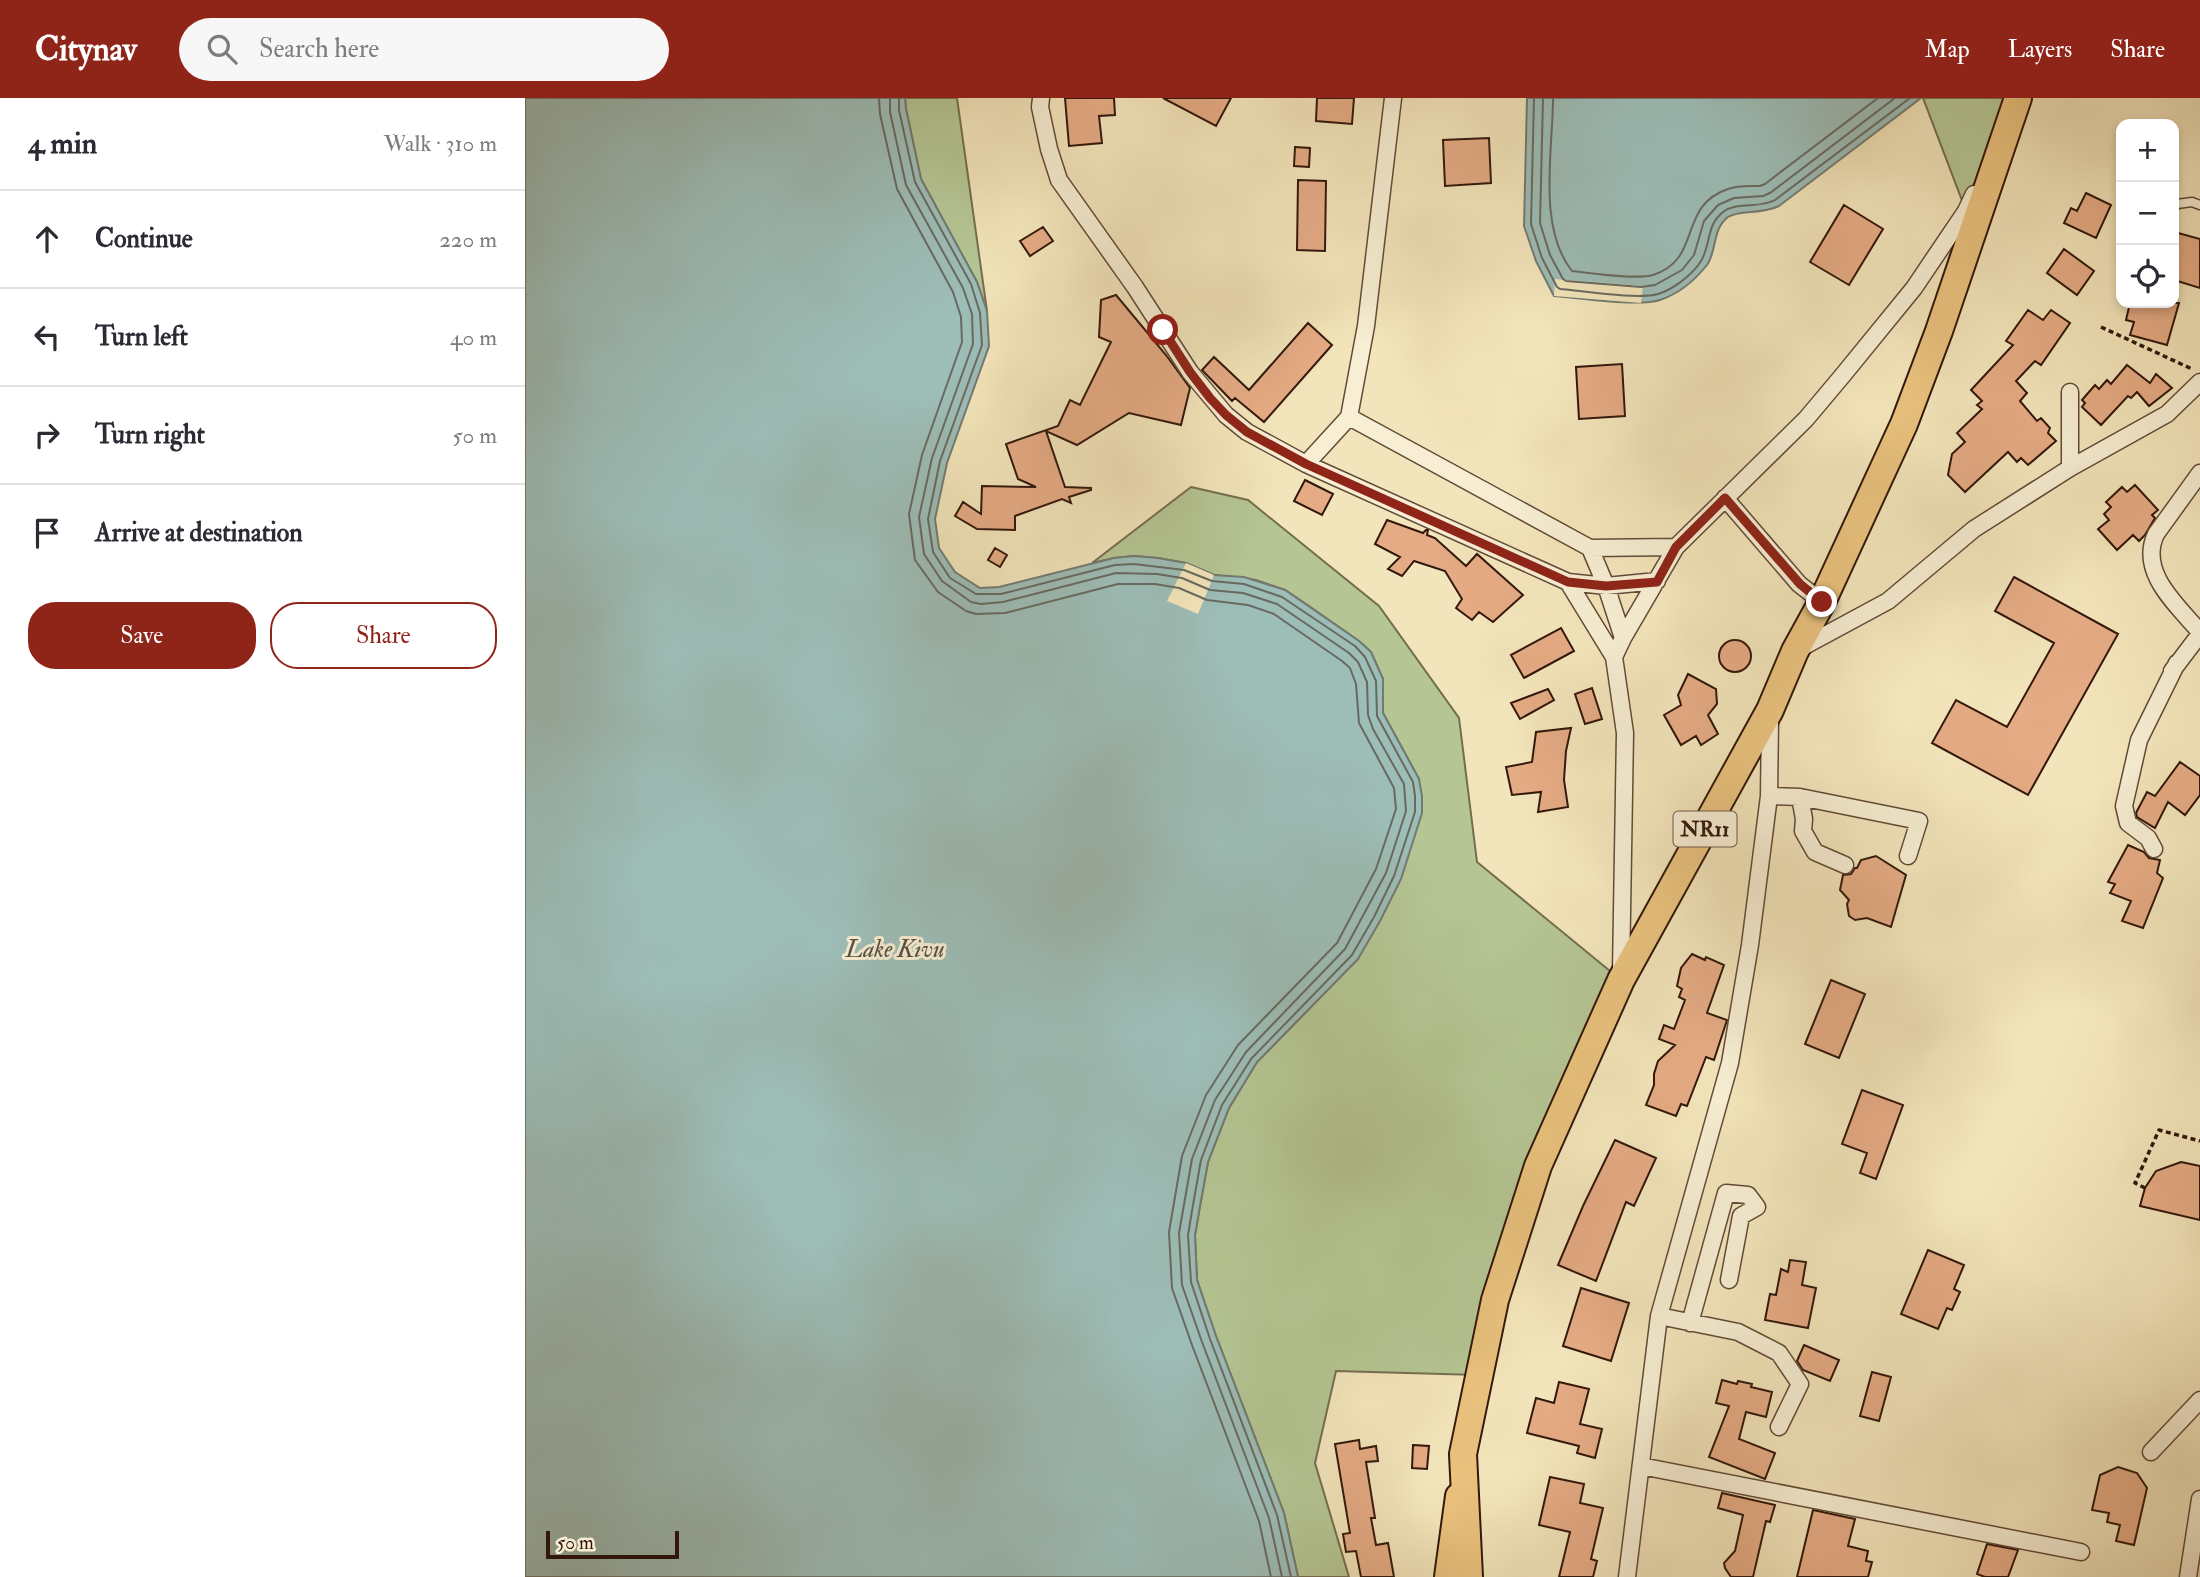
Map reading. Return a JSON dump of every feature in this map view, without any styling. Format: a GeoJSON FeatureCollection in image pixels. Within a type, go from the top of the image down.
{"type":"FeatureCollection","features":[{"type":"Feature","properties":{"kind":"highway","name":"NR11"},"geometry":{"type":"LineString","coordinates":[[1469,1577],[1463,1454],[1495,1300],[1538,1166],[1621,980],[1770,710],[1795,651],[1822,602],[1908,412],[1939,331],[2018,98]]}},
{"type":"Feature","properties":{"kind":"main road"},"geometry":{"type":"LineString","coordinates":[[1447,1577],[1463,1454]]}},
{"type":"Feature","properties":{"kind":"street"},"geometry":{"type":"LineString","coordinates":[[1041,98],[1040,107],[1049,149],[1059,180],[1135,287],[1190,372],[1226,415],[1247,432],[1306,464],[1568,582],[1606,586],[1657,582]]}},
{"type":"Feature","properties":{"kind":"street"},"geometry":{"type":"LineString","coordinates":[[1306,464],[1349,417],[1366,326],[1393,98]]}},
{"type":"Feature","properties":{"kind":"street"},"geometry":{"type":"LineString","coordinates":[[1614,657],[1676,547],[1806,419],[1914,288],[1966,211],[2007,130]]}},
{"type":"Feature","properties":{"kind":"street"},"geometry":{"type":"LineString","coordinates":[[1795,651],[1888,601],[1974,529],[2070,467],[2167,414],[2200,382]]}},
{"type":"Feature","properties":{"kind":"street"},"geometry":{"type":"LineString","coordinates":[[2070,392],[2070,467]]}},
{"type":"Feature","properties":{"kind":"street"},"geometry":{"type":"LineString","coordinates":[[1349,417],[1590,548],[1676,547]]}},
{"type":"Feature","properties":{"kind":"street"},"geometry":{"type":"LineString","coordinates":[[2147,703],[2200,633],[2163,590],[2151,554],[2156,534],[2200,473]]}},
{"type":"Feature","properties":{"kind":"street"},"geometry":{"type":"LineString","coordinates":[[1725,498],[1800,584],[1822,602]]}},
{"type":"Feature","properties":{"kind":"street"},"geometry":{"type":"LineString","coordinates":[[1590,548],[1623,638]]}},
{"type":"Feature","properties":{"kind":"street"},"geometry":{"type":"LineString","coordinates":[[1568,582],[1614,657],[1625,733],[1621,980]]}},
{"type":"Feature","properties":{"kind":"street"},"geometry":{"type":"LineString","coordinates":[[2154,849],[2148,838],[2128,823],[2124,806],[2139,740],[2177,663]]}},
{"type":"Feature","properties":{"kind":"street"},"geometry":{"type":"LineString","coordinates":[[1627,1577],[1659,1316],[1730,1063],[1750,945],[1769,796],[1770,710]]}},
{"type":"Feature","properties":{"kind":"street"},"geometry":{"type":"LineString","coordinates":[[1769,796],[1800,797],[1919,821],[1908,856]]}},
{"type":"Feature","properties":{"kind":"street"},"geometry":{"type":"LineString","coordinates":[[1800,797],[1803,831],[1815,852],[1845,865]]}},
{"type":"Feature","properties":{"kind":"street"},"geometry":{"type":"LineString","coordinates":[[1690,1323],[1726,1193],[1748,1195],[1757,1208],[1741,1216],[1729,1280]]}},
{"type":"Feature","properties":{"kind":"street"},"geometry":{"type":"LineString","coordinates":[[1659,1316],[1738,1332],[1779,1353],[1800,1384],[1779,1427]]}},
{"type":"Feature","properties":{"kind":"street"},"geometry":{"type":"LineString","coordinates":[[2151,1452],[2200,1400]]}},
{"type":"Feature","properties":{"kind":"street"},"geometry":{"type":"LineString","coordinates":[[1641,1466],[2081,1552]]}},
{"type":"Feature","properties":{"kind":"street"},"geometry":{"type":"LineString","coordinates":[[2188,1577],[2200,1499]]}},
{"type":"Feature","properties":{"kind":"lane"},"geometry":{"type":"LineString","coordinates":[[2179,204],[2192,202],[2200,205]]}},
{"type":"Feature","properties":{"kind":"path"},"geometry":{"type":"LineString","coordinates":[[2101,327],[2200,373]]}},
{"type":"Feature","properties":{"kind":"path"},"geometry":{"type":"LineString","coordinates":[[2145,1188],[2135,1183],[2159,1130],[2200,1141]]}},
{"type":"Feature","properties":{"kind":"green space"},"geometry":{"type":"Polygon","coordinates":[[[905,98],[957,98],[987,311],[977,282],[921,179],[905,98]]]}},
{"type":"Feature","properties":{"kind":"green space"},"geometry":{"type":"Polygon","coordinates":[[[1923,98],[2018,98],[1966,211],[1923,98]]]}},
{"type":"Feature","properties":{"kind":"green space"},"geometry":{"type":"Polygon","coordinates":[[[1191,487],[1248,500],[1379,606],[1459,718],[1477,862],[1621,980],[1538,1166],[1478,1375],[1336,1371],[1315,1463],[1349,1577],[1298,1577],[1284,1513],[1197,1280],[1195,1235],[1208,1162],[1229,1108],[1257,1062],[1358,959],[1419,779],[1383,713],[1383,679],[1371,652],[1285,590],[1256,580],[1214,575],[1186,563],[1158,558],[1134,556],[1092,563],[1191,487]]]}},
{"type":"Feature","properties":{"kind":"water","name":"Lake Kivu"},"geometry":{"type":"Polygon","coordinates":[[[525,98],[905,98],[921,179],[977,282],[987,311],[989,346],[947,463],[935,519],[939,548],[955,572],[980,588],[999,587],[1114,558],[1134,556],[1186,563],[1214,575],[1244,577],[1285,590],[1371,652],[1383,679],[1383,713],[1419,779],[1422,813],[1401,879],[1358,959],[1257,1062],[1229,1108],[1208,1162],[1195,1235],[1197,1280],[1284,1513],[1298,1577],[525,1577],[525,98]]]}},
{"type":"Feature","properties":{"kind":"water"},"geometry":{"type":"Polygon","coordinates":[[[1527,98],[1921,98],[1779,206],[1728,217],[1719,228],[1707,265],[1697,276],[1667,297],[1638,303],[1554,296],[1536,261],[1524,226],[1527,98]]]}},
{"type":"Feature","properties":{"kind":"pier"},"geometry":{"type":"Polygon","coordinates":[[[1555,279],[1643,286],[1641,303],[1554,296],[1555,279]]]}},
{"type":"Feature","properties":{"kind":"pier"},"geometry":{"type":"Polygon","coordinates":[[[1186,563],[1214,575],[1198,614],[1167,601],[1186,563]]]}},
{"type":"Feature","properties":{"kind":"building"},"geometry":{"type":"Polygon","coordinates":[[[1065,98],[1114,98],[1115,115],[1099,116],[1102,143],[1069,146],[1065,98]]]}},
{"type":"Feature","properties":{"kind":"building"},"geometry":{"type":"Polygon","coordinates":[[[1163,98],[1231,98],[1216,126],[1163,98]]]}},
{"type":"Feature","properties":{"kind":"building"},"geometry":{"type":"Polygon","coordinates":[[[1317,98],[1354,98],[1352,124],[1316,121],[1317,98]]]}},
{"type":"Feature","properties":{"kind":"building"},"geometry":{"type":"Polygon","coordinates":[[[1489,138],[1491,183],[1445,186],[1443,140],[1489,138]]]}},
{"type":"Feature","properties":{"kind":"building"},"geometry":{"type":"Polygon","coordinates":[[[1295,147],[1310,148],[1309,167],[1294,166],[1295,147]]]}},
{"type":"Feature","properties":{"kind":"building"},"geometry":{"type":"Polygon","coordinates":[[[1298,180],[1326,181],[1325,251],[1297,250],[1298,180]]]}},
{"type":"Feature","properties":{"kind":"building"},"geometry":{"type":"Polygon","coordinates":[[[2086,193],[2111,205],[2096,238],[2064,223],[2071,208],[2077,211],[2086,193]]]}},
{"type":"Feature","properties":{"kind":"building"},"geometry":{"type":"Polygon","coordinates":[[[1844,205],[1883,229],[1849,285],[1810,262],[1844,205]]]}},
{"type":"Feature","properties":{"kind":"building"},"geometry":{"type":"Polygon","coordinates":[[[1043,227],[1053,241],[1030,256],[1020,241],[1043,227]]]}},
{"type":"Feature","properties":{"kind":"building"},"geometry":{"type":"Polygon","coordinates":[[[2179,233],[2200,239],[2200,288],[2179,282],[2179,233]]]}},
{"type":"Feature","properties":{"kind":"building"},"geometry":{"type":"Polygon","coordinates":[[[2064,249],[2094,271],[2077,295],[2047,273],[2064,249]]]}},
{"type":"Feature","properties":{"kind":"building"},"geometry":{"type":"Polygon","coordinates":[[[1116,295],[1190,388],[1181,425],[1129,413],[1077,445],[1046,431],[1065,487],[1091,490],[1069,497],[1071,503],[1062,499],[1015,516],[1015,530],[977,529],[955,516],[963,502],[981,514],[982,486],[1036,487],[1018,479],[1006,444],[1058,426],[1070,400],[1080,405],[1111,342],[1099,337],[1101,300],[1116,295]]]}},
{"type":"Feature","properties":{"kind":"building"},"geometry":{"type":"Polygon","coordinates":[[[2129,308],[2178,308],[2167,345],[2130,335],[2134,322],[2126,320],[2129,308]]]}},
{"type":"Feature","properties":{"kind":"building"},"geometry":{"type":"Polygon","coordinates":[[[2028,310],[2043,320],[2051,310],[2070,323],[2041,365],[2035,361],[2016,381],[2027,393],[2020,401],[2037,421],[2041,418],[2050,428],[2048,433],[2056,441],[2028,465],[2021,458],[2017,462],[2008,452],[1965,492],[1948,475],[1952,454],[1965,442],[1957,433],[1982,409],[1977,405],[1982,401],[1971,390],[2013,345],[2006,341],[2028,310]]]}},
{"type":"Feature","properties":{"kind":"building"},"geometry":{"type":"Polygon","coordinates":[[[1308,323],[1332,345],[1264,422],[1235,398],[1232,401],[1202,370],[1214,357],[1249,390],[1308,323]]]}},
{"type":"Feature","properties":{"kind":"building"},"geometry":{"type":"Polygon","coordinates":[[[1622,364],[1625,416],[1579,419],[1576,367],[1622,364]]]}},
{"type":"Feature","properties":{"kind":"building"},"geometry":{"type":"Polygon","coordinates":[[[2127,365],[2150,383],[2156,374],[2172,388],[2149,406],[2137,392],[2131,398],[2128,396],[2101,425],[2082,407],[2085,403],[2082,400],[2095,385],[2099,389],[2107,380],[2111,384],[2127,365]]]}},
{"type":"Feature","properties":{"kind":"building"},"geometry":{"type":"Polygon","coordinates":[[[1305,480],[1333,494],[1322,515],[1294,501],[1305,480]]]}},
{"type":"Feature","properties":{"kind":"building"},"geometry":{"type":"Polygon","coordinates":[[[2135,485],[2158,510],[2152,515],[2155,518],[2139,541],[2133,535],[2117,550],[2098,529],[2109,520],[2104,514],[2111,507],[2106,502],[2122,487],[2127,492],[2135,485]]]}},
{"type":"Feature","properties":{"kind":"building"},"geometry":{"type":"Polygon","coordinates":[[[1387,520],[1423,533],[1428,530],[1427,535],[1435,538],[1466,566],[1477,554],[1523,595],[1493,622],[1479,612],[1472,620],[1456,608],[1462,599],[1445,571],[1414,561],[1402,576],[1388,569],[1400,557],[1375,544],[1387,520]]]}},
{"type":"Feature","properties":{"kind":"building"},"geometry":{"type":"Polygon","coordinates":[[[995,548],[1007,555],[1000,567],[988,560],[995,548]]]}},
{"type":"Feature","properties":{"kind":"building"},"geometry":{"type":"Polygon","coordinates":[[[2014,577],[2118,634],[2028,795],[1932,743],[1956,700],[2007,727],[2054,643],[1995,611],[2014,577]]]}},
{"type":"Feature","properties":{"kind":"building"},"geometry":{"type":"Polygon","coordinates":[[[1561,628],[1574,651],[1524,678],[1511,655],[1561,628]]]}},
{"type":"Feature","properties":{"kind":"building"},"geometry":{"type":"Polygon","coordinates":[[[1735,640],[1746,645],[1751,656],[1746,667],[1735,672],[1724,667],[1719,656],[1724,645],[1735,640]]]}},
{"type":"Feature","properties":{"kind":"building"},"geometry":{"type":"Polygon","coordinates":[[[1688,674],[1716,689],[1717,704],[1708,715],[1718,734],[1701,745],[1696,736],[1681,745],[1664,715],[1681,705],[1678,695],[1688,674]]]}},
{"type":"Feature","properties":{"kind":"building"},"geometry":{"type":"Polygon","coordinates":[[[1592,688],[1602,719],[1585,724],[1575,694],[1592,688]]]}},
{"type":"Feature","properties":{"kind":"building"},"geometry":{"type":"Polygon","coordinates":[[[1548,689],[1554,700],[1520,719],[1511,703],[1548,689]]]}},
{"type":"Feature","properties":{"kind":"building"},"geometry":{"type":"Polygon","coordinates":[[[1571,728],[1564,780],[1568,807],[1538,812],[1541,792],[1512,795],[1506,767],[1532,762],[1536,732],[1571,728]]]}},
{"type":"Feature","properties":{"kind":"building"},"geometry":{"type":"Polygon","coordinates":[[[2180,762],[2200,776],[2200,795],[2185,815],[2168,802],[2155,828],[2137,817],[2136,813],[2147,792],[2155,796],[2180,762]]]}},
{"type":"Feature","properties":{"kind":"building"},"geometry":{"type":"Polygon","coordinates":[[[2128,845],[2144,852],[2149,858],[2160,860],[2157,873],[2163,878],[2143,928],[2122,921],[2131,901],[2110,893],[2115,884],[2108,882],[2128,845]]]}},
{"type":"Feature","properties":{"kind":"building"},"geometry":{"type":"Polygon","coordinates":[[[1876,856],[1906,875],[1891,927],[1867,918],[1855,920],[1849,916],[1849,900],[1840,890],[1843,875],[1851,874],[1861,860],[1876,856]]]}},
{"type":"Feature","properties":{"kind":"building"},"geometry":{"type":"Polygon","coordinates":[[[1692,954],[1724,965],[1707,1013],[1727,1020],[1714,1060],[1706,1057],[1687,1106],[1681,1104],[1676,1116],[1646,1105],[1654,1085],[1658,1061],[1675,1045],[1659,1039],[1664,1025],[1674,1029],[1685,1000],[1679,997],[1682,989],[1677,986],[1681,968],[1692,954]]]}},
{"type":"Feature","properties":{"kind":"building"},"geometry":{"type":"Polygon","coordinates":[[[1831,980],[1865,994],[1839,1058],[1805,1044],[1831,980]]]}},
{"type":"Feature","properties":{"kind":"building"},"geometry":{"type":"Polygon","coordinates":[[[1862,1090],[1903,1105],[1876,1179],[1860,1173],[1867,1153],[1842,1144],[1862,1090]]]}},
{"type":"Feature","properties":{"kind":"building"},"geometry":{"type":"Polygon","coordinates":[[[1615,1140],[1656,1158],[1634,1206],[1626,1202],[1596,1281],[1558,1265],[1615,1140]]]}},
{"type":"Feature","properties":{"kind":"building"},"geometry":{"type":"Polygon","coordinates":[[[2181,1162],[2200,1166],[2200,1220],[2140,1206],[2145,1188],[2156,1171],[2181,1162]]]}},
{"type":"Feature","properties":{"kind":"building"},"geometry":{"type":"Polygon","coordinates":[[[1928,1250],[1964,1265],[1954,1289],[1960,1292],[1952,1310],[1947,1308],[1938,1329],[1901,1314],[1928,1250]]]}},
{"type":"Feature","properties":{"kind":"building"},"geometry":{"type":"Polygon","coordinates":[[[1790,1260],[1806,1262],[1802,1285],[1816,1288],[1808,1328],[1765,1320],[1770,1294],[1776,1295],[1781,1269],[1788,1272],[1790,1260]]]}},
{"type":"Feature","properties":{"kind":"building"},"geometry":{"type":"Polygon","coordinates":[[[1581,1288],[1629,1303],[1611,1361],[1563,1346],[1581,1288]]]}},
{"type":"Feature","properties":{"kind":"building"},"geometry":{"type":"Polygon","coordinates":[[[1804,1345],[1839,1360],[1830,1381],[1803,1370],[1797,1361],[1804,1345]]]}},
{"type":"Feature","properties":{"kind":"building"},"geometry":{"type":"Polygon","coordinates":[[[1872,1372],[1891,1377],[1879,1421],[1860,1416],[1872,1372]]]}},
{"type":"Feature","properties":{"kind":"building"},"geometry":{"type":"Polygon","coordinates":[[[1722,1380],[1752,1384],[1751,1387],[1772,1392],[1766,1417],[1746,1412],[1739,1439],[1775,1453],[1765,1479],[1709,1457],[1729,1406],[1716,1403],[1722,1380]]]}},
{"type":"Feature","properties":{"kind":"building"},"geometry":{"type":"Polygon","coordinates":[[[1559,1382],[1589,1389],[1580,1424],[1602,1429],[1595,1458],[1577,1453],[1579,1446],[1527,1433],[1536,1398],[1554,1403],[1559,1382]]]}},
{"type":"Feature","properties":{"kind":"building"},"geometry":{"type":"Polygon","coordinates":[[[1359,1440],[1360,1449],[1376,1446],[1378,1461],[1366,1462],[1375,1518],[1371,1518],[1376,1545],[1388,1543],[1394,1577],[1361,1577],[1356,1551],[1346,1552],[1343,1534],[1350,1533],[1335,1444],[1359,1440]]]}},
{"type":"Feature","properties":{"kind":"building"},"geometry":{"type":"Polygon","coordinates":[[[1413,1445],[1429,1446],[1427,1469],[1412,1468],[1413,1445]]]}},
{"type":"Feature","properties":{"kind":"building"},"geometry":{"type":"Polygon","coordinates":[[[2118,1467],[2137,1473],[2147,1488],[2134,1545],[2116,1541],[2120,1525],[2107,1522],[2109,1513],[2092,1510],[2100,1475],[2118,1467]]]}},
{"type":"Feature","properties":{"kind":"building"},"geometry":{"type":"Polygon","coordinates":[[[1550,1477],[1584,1484],[1580,1503],[1603,1508],[1591,1559],[1597,1561],[1593,1577],[1559,1577],[1570,1532],[1539,1525],[1550,1477]]]}},
{"type":"Feature","properties":{"kind":"building"},"geometry":{"type":"Polygon","coordinates":[[[1722,1493],[1775,1505],[1770,1522],[1766,1521],[1753,1577],[1731,1577],[1725,1568],[1724,1563],[1735,1551],[1743,1515],[1718,1508],[1722,1493]]]}},
{"type":"Feature","properties":{"kind":"building"},"geometry":{"type":"Polygon","coordinates":[[[1813,1510],[1855,1519],[1848,1546],[1868,1551],[1866,1561],[1872,1562],[1868,1577],[1797,1577],[1813,1510]]]}},
{"type":"Feature","properties":{"kind":"building"},"geometry":{"type":"Polygon","coordinates":[[[1987,1544],[2018,1550],[2008,1577],[1985,1577],[1977,1574],[1987,1544]]]}},
{"type":"Feature","properties":{"kind":"route"},"geometry":{"type":"LineString","coordinates":[[1163,330],[1210,398],[1247,432],[1306,464],[1568,582],[1606,586],[1657,582],[1676,547],[1725,498],[1800,584],[1822,602]]}}]}
